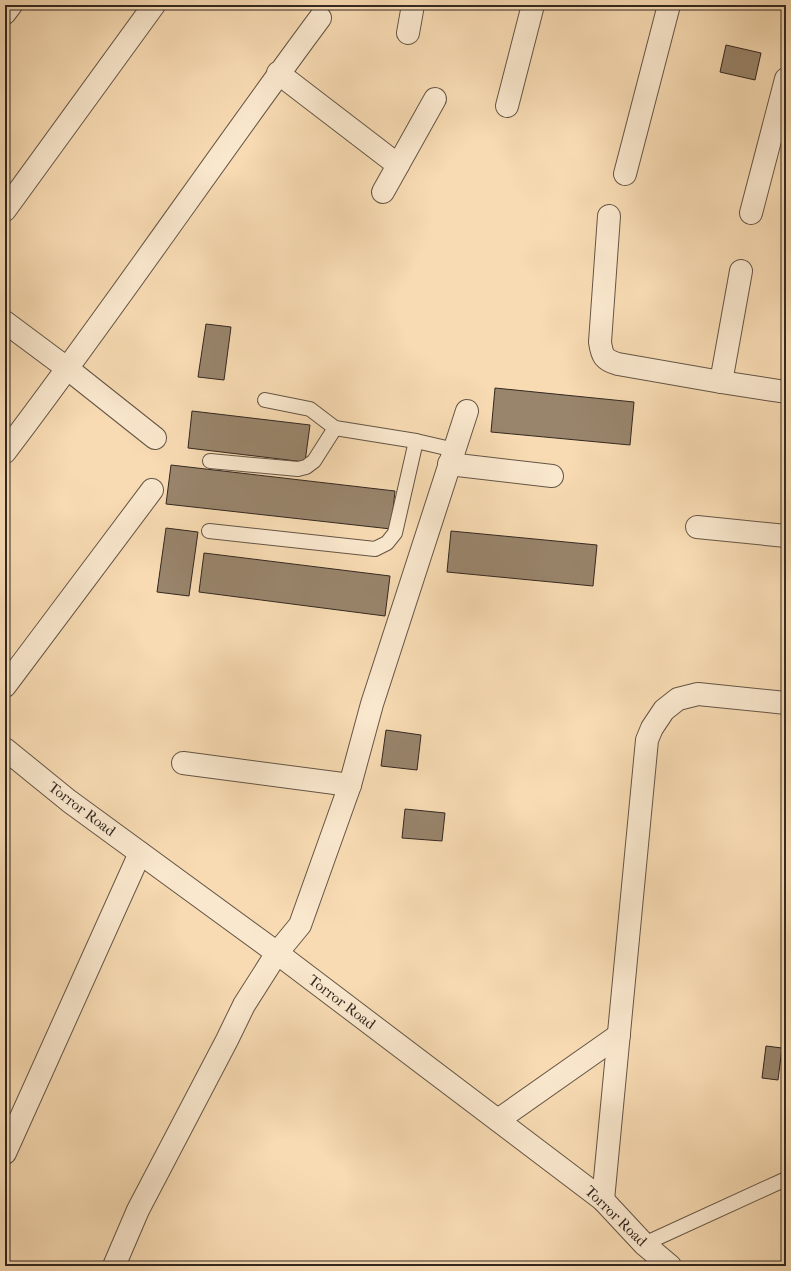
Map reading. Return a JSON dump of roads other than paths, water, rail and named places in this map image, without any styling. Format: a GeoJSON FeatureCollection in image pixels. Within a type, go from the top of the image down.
{"type":"FeatureCollection","features":[{"type":"Feature","properties":{"kind":"street"},"geometry":{"type":"LineString","coordinates":[[5,13],[11,5]]}},
{"type":"Feature","properties":{"kind":"street"},"geometry":{"type":"LineString","coordinates":[[5,210],[154,5]]}},
{"type":"Feature","properties":{"kind":"street"},"geometry":{"type":"LineString","coordinates":[[408,33],[413,5]]}},
{"type":"Feature","properties":{"kind":"street"},"geometry":{"type":"LineString","coordinates":[[507,106],[533,5]]}},
{"type":"Feature","properties":{"kind":"street"},"geometry":{"type":"LineString","coordinates":[[625,174],[669,5]]}},
{"type":"Feature","properties":{"kind":"street"},"geometry":{"type":"LineString","coordinates":[[5,452],[68,369],[278,74],[320,18]]}},
{"type":"Feature","properties":{"kind":"street"},"geometry":{"type":"LineString","coordinates":[[278,74],[398,165]]}},
{"type":"Feature","properties":{"kind":"street"},"geometry":{"type":"LineString","coordinates":[[751,213],[786,79]]}},
{"type":"Feature","properties":{"kind":"street"},"geometry":{"type":"LineString","coordinates":[[383,192],[435,99]]}},
{"type":"Feature","properties":{"kind":"street"},"geometry":{"type":"LineString","coordinates":[[609,216],[600,342],[601,352],[607,360],[618,364],[786,392]]}},
{"type":"Feature","properties":{"kind":"street"},"geometry":{"type":"LineString","coordinates":[[721,382],[740,271]]}},
{"type":"Feature","properties":{"kind":"street"},"geometry":{"type":"LineString","coordinates":[[5,322],[68,369],[155,438]]}},
{"type":"Feature","properties":{"kind":"street"},"geometry":{"type":"LineString","coordinates":[[114,1266],[138,1210],[244,1005],[277,953],[300,925],[350,785],[372,704],[467,411]]}},
{"type":"Feature","properties":{"kind":"street"},"geometry":{"type":"LineString","coordinates":[[452,457],[552,476]]}},
{"type":"Feature","properties":{"kind":"street"},"geometry":{"type":"LineString","coordinates":[[5,686],[152,490]]}},
{"type":"Feature","properties":{"kind":"street"},"geometry":{"type":"LineString","coordinates":[[698,527],[786,536]]}},
{"type":"Feature","properties":{"kind":"street"},"geometry":{"type":"LineString","coordinates":[[603,1200],[647,740],[652,728],[664,710],[678,699],[698,694],[786,703]]}},
{"type":"Feature","properties":{"kind":"street","name":"Torror Road"},"geometry":{"type":"LineString","coordinates":[[5,749],[69,801],[277,953],[603,1200],[644,1244],[670,1266]]}},
{"type":"Feature","properties":{"kind":"street"},"geometry":{"type":"LineString","coordinates":[[183,763],[350,785]]}},
{"type":"Feature","properties":{"kind":"street"},"geometry":{"type":"LineString","coordinates":[[5,1153],[140,853]]}},
{"type":"Feature","properties":{"kind":"street"},"geometry":{"type":"LineString","coordinates":[[498,1120],[619,1035]]}},
{"type":"Feature","properties":{"kind":"lane"},"geometry":{"type":"LineString","coordinates":[[265,400],[310,410],[335,428],[416,441],[452,457]]}},
{"type":"Feature","properties":{"kind":"lane"},"geometry":{"type":"LineString","coordinates":[[210,461],[298,469],[306,467],[314,461],[335,428]]}},
{"type":"Feature","properties":{"kind":"lane"},"geometry":{"type":"LineString","coordinates":[[209,531],[375,549],[387,543],[395,533],[416,441]]}},
{"type":"Feature","properties":{"kind":"lane"},"geometry":{"type":"LineString","coordinates":[[644,1244],[786,1179]]}}]}
